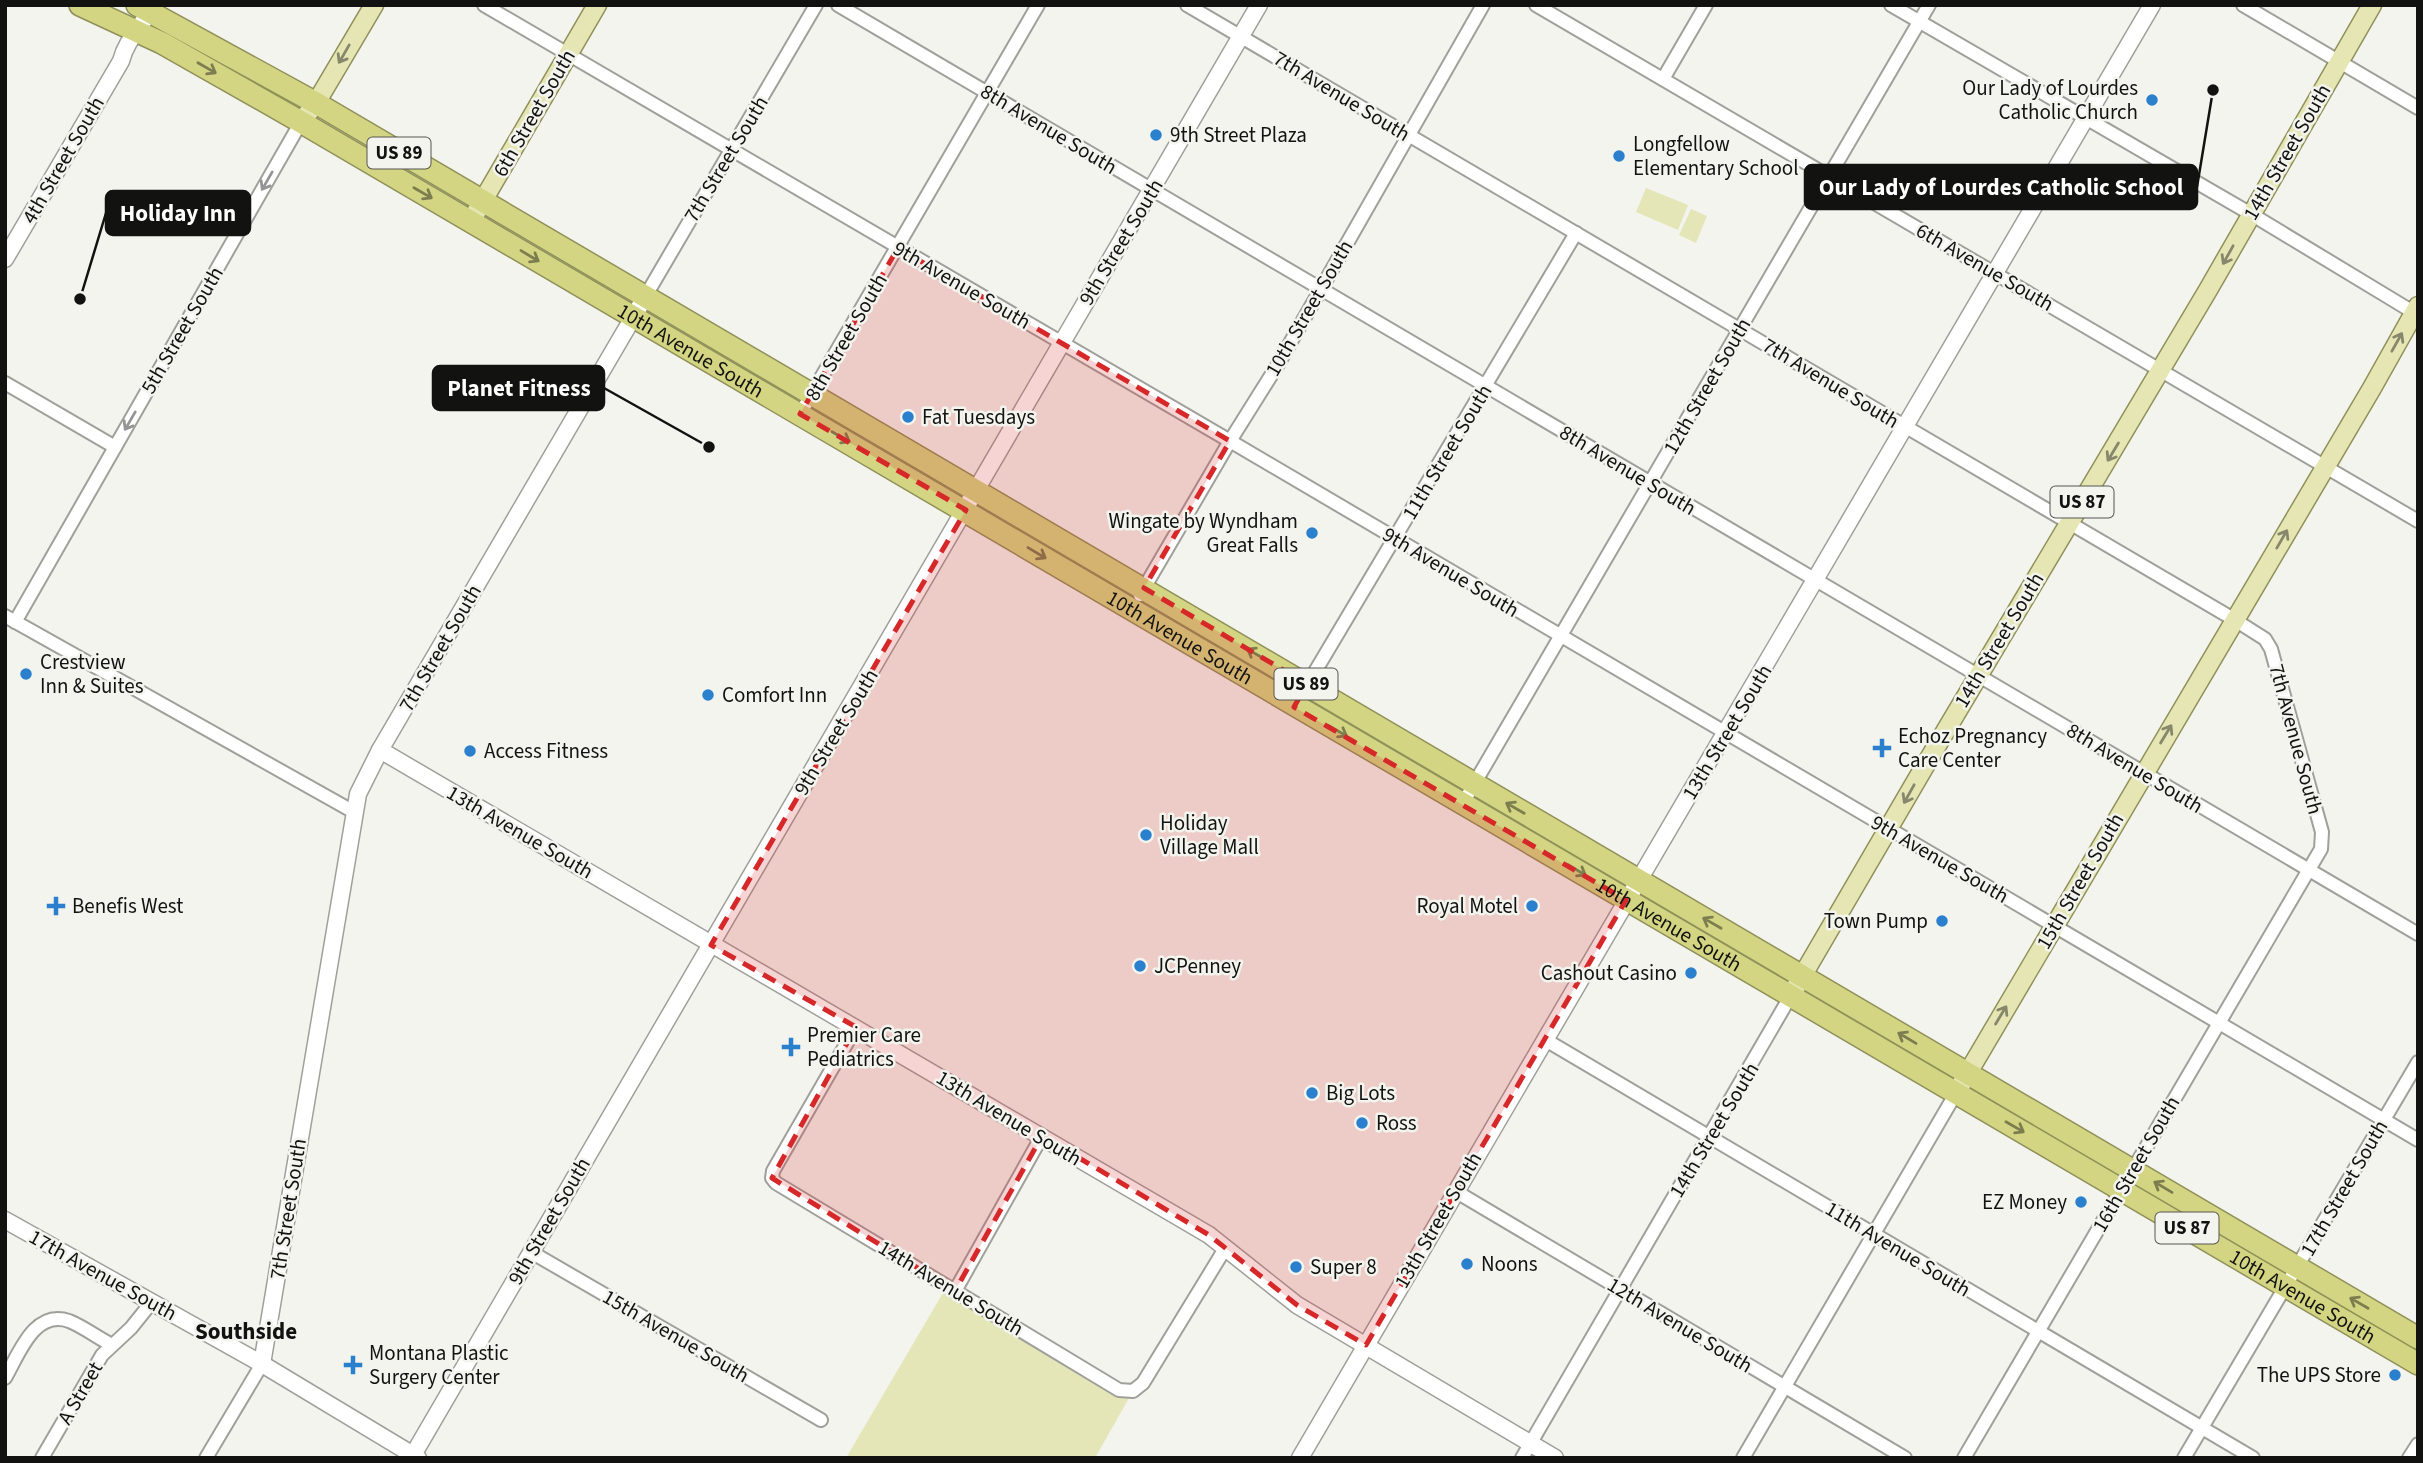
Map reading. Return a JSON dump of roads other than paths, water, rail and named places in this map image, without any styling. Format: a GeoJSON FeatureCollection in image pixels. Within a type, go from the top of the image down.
{"type":"FeatureCollection","features":[{"type":"Feature","properties":{"kind":"highway","name":"10th Avenue South"},"geometry":{"type":"LineString","coordinates":[[80,5],[162,43],[633,317],[806,405],[971,501],[1144,589],[1307,684],[1626,900],[2418,1364]]}},
{"type":"Feature","properties":{"kind":"highway","name":"10th Avenue South"},"geometry":{"type":"LineString","coordinates":[[147,7],[645,297],[806,405]]}},
{"type":"Feature","properties":{"kind":"highway","name":"10th Avenue South"},"geometry":{"type":"LineString","coordinates":[[971,501],[1132,609],[1294,707],[1638,880],[2418,1338]]}},
{"type":"Feature","properties":{"kind":"main road","name":"5th Street South"},"geometry":{"type":"LineString","coordinates":[[301,122],[316,103],[374,5]]}},
{"type":"Feature","properties":{"kind":"main road","name":"6th Street South"},"geometry":{"type":"LineString","coordinates":[[471,221],[597,5]]}},
{"type":"Feature","properties":{"kind":"main road","name":"14th Street South"},"geometry":{"type":"LineString","coordinates":[[1790,998],[2372,5]]}},
{"type":"Feature","properties":{"kind":"main road","name":"15th Street South"},"geometry":{"type":"LineString","coordinates":[[1956,1093],[2416,311]]}},
{"type":"Feature","properties":{"kind":"street","name":"9th Avenue South"},"geometry":{"type":"LineString","coordinates":[[484,5],[2418,1140]]}},
{"type":"Feature","properties":{"kind":"street","name":"7th Street South"},"geometry":{"type":"LineString","coordinates":[[262,1364],[358,794],[380,750],[816,5]]}},
{"type":"Feature","properties":{"kind":"street","name":"8th Avenue South"},"geometry":{"type":"LineString","coordinates":[[838,5],[2418,934]]}},
{"type":"Feature","properties":{"kind":"street","name":"8th Street South"},"geometry":{"type":"LineString","coordinates":[[806,405],[1038,5]]}},
{"type":"Feature","properties":{"kind":"street","name":"7th Avenue South"},"geometry":{"type":"LineString","coordinates":[[1187,5],[2265,639],[2271,649],[2322,832],[2321,849],[2309,870]]}},
{"type":"Feature","properties":{"kind":"street","name":"9th Street South"},"geometry":{"type":"LineString","coordinates":[[414,1457],[1259,5]]}},
{"type":"Feature","properties":{"kind":"street","name":"10th Street South"},"geometry":{"type":"LineString","coordinates":[[1132,609],[1277,366],[1483,5]]}},
{"type":"Feature","properties":{"kind":"street","name":"6th Avenue South"},"geometry":{"type":"LineString","coordinates":[[1536,5],[2418,521]]}},
{"type":"Feature","properties":{"kind":"street"},"geometry":{"type":"LineString","coordinates":[[1662,79],[1706,5]]}},
{"type":"Feature","properties":{"kind":"street"},"geometry":{"type":"LineString","coordinates":[[1891,5],[2416,311]]}},
{"type":"Feature","properties":{"kind":"street","name":"12th Street South"},"geometry":{"type":"LineString","coordinates":[[1469,794],[1930,5]]}},
{"type":"Feature","properties":{"kind":"street","name":"13th Street South"},"geometry":{"type":"LineString","coordinates":[[1300,1458],[2152,5]]}},
{"type":"Feature","properties":{"kind":"street"},"geometry":{"type":"LineString","coordinates":[[2243,5],[2418,108]]}},
{"type":"Feature","properties":{"kind":"street","name":"4th Street South"},"geometry":{"type":"LineString","coordinates":[[5,259],[121,61],[131,37],[138,31],[147,7]]}},
{"type":"Feature","properties":{"kind":"street"},"geometry":{"type":"LineString","coordinates":[[121,61],[143,47],[162,43]]}},
{"type":"Feature","properties":{"kind":"street","name":"5th Street South"},"geometry":{"type":"LineString","coordinates":[[10,619],[115,447],[301,122]]}},
{"type":"Feature","properties":{"kind":"street","name":"11th Street South"},"geometry":{"type":"LineString","coordinates":[[1294,707],[1576,233]]}},
{"type":"Feature","properties":{"kind":"street"},"geometry":{"type":"LineString","coordinates":[[5,383],[115,447]]}},
{"type":"Feature","properties":{"kind":"street"},"geometry":{"type":"LineString","coordinates":[[10,619],[354,812]]}},
{"type":"Feature","properties":{"kind":"street","name":"13th Avenue South"},"geometry":{"type":"LineString","coordinates":[[380,750],[1209,1235],[1297,1305],[1555,1458]]}},
{"type":"Feature","properties":{"kind":"street","name":"16th Street South"},"geometry":{"type":"LineString","coordinates":[[1964,1458],[2309,870]]}},
{"type":"Feature","properties":{"kind":"street","name":"14th Street South"},"geometry":{"type":"LineString","coordinates":[[1522,1458],[1790,998]]}},
{"type":"Feature","properties":{"kind":"street","name":"14th Avenue South"},"geometry":{"type":"LineString","coordinates":[[856,1027],[773,1171],[772,1178],[776,1183],[1119,1390],[1133,1391],[1143,1383],[1226,1247]]}},
{"type":"Feature","properties":{"kind":"street","name":"11th Avenue South"},"geometry":{"type":"LineString","coordinates":[[1544,1039],[2253,1458]]}},
{"type":"Feature","properties":{"kind":"street","name":"17th Street South"},"geometry":{"type":"LineString","coordinates":[[2184,1458],[2418,1062]]}},
{"type":"Feature","properties":{"kind":"street","name":"15th Street South"},"geometry":{"type":"LineString","coordinates":[[1742,1458],[1956,1093]]}},
{"type":"Feature","properties":{"kind":"street"},"geometry":{"type":"LineString","coordinates":[[955,1291],[1042,1136]]}},
{"type":"Feature","properties":{"kind":"street","name":"12th Avenue South"},"geometry":{"type":"LineString","coordinates":[[1455,1191],[1905,1458]]}},
{"type":"Feature","properties":{"kind":"street","name":"17th Avenue South"},"geometry":{"type":"LineString","coordinates":[[5,1220],[262,1364],[414,1457]]}},
{"type":"Feature","properties":{"kind":"street","name":"15th Avenue South"},"geometry":{"type":"LineString","coordinates":[[531,1252],[821,1420]]}},
{"type":"Feature","properties":{"kind":"street","name":"A Street"},"geometry":{"type":"LineString","coordinates":[[42,1458],[102,1355],[131,1328],[151,1303]]}},
{"type":"Feature","properties":{"kind":"street"},"geometry":{"type":"LineString","coordinates":[[5,1378],[31,1333],[41,1323],[52,1319],[68,1321],[112,1345]]}},
{"type":"Feature","properties":{"kind":"street"},"geometry":{"type":"LineString","coordinates":[[206,1458],[262,1364]]}},
{"type":"Feature","properties":{"kind":"street"},"geometry":{"type":"LineString","coordinates":[[2409,1458],[2418,1444]]}},
{"type":"Feature","properties":{"kind":"place","name":"Our Lady of Lourdes Catholic School"},"geometry":{"type":"Point","coordinates":[2213,90]}},
{"type":"Feature","properties":{"kind":"place","name":"Our Lady of Lourdes Catholic Church"},"geometry":{"type":"Point","coordinates":[2152,100]}},
{"type":"Feature","properties":{"kind":"place","name":"9th Street Plaza"},"geometry":{"type":"Point","coordinates":[1156,135]}},
{"type":"Feature","properties":{"kind":"place","name":"Longfellow Elementary School"},"geometry":{"type":"Point","coordinates":[1619,156]}},
{"type":"Feature","properties":{"kind":"place","name":"Holiday Inn"},"geometry":{"type":"Point","coordinates":[80,299]}},
{"type":"Feature","properties":{"kind":"place","name":"Fat Tuesdays"},"geometry":{"type":"Point","coordinates":[908,417]}},
{"type":"Feature","properties":{"kind":"place","name":"Planet Fitness"},"geometry":{"type":"Point","coordinates":[709,447]}},
{"type":"Feature","properties":{"kind":"place","name":"Wingate by Wyndham Great Falls"},"geometry":{"type":"Point","coordinates":[1312,533]}},
{"type":"Feature","properties":{"kind":"place","name":"Crestview Inn & Suites"},"geometry":{"type":"Point","coordinates":[26,674]}},
{"type":"Feature","properties":{"kind":"place","name":"Comfort Inn"},"geometry":{"type":"Point","coordinates":[708,695]}},
{"type":"Feature","properties":{"kind":"place","name":"Echoz Pregnancy Care Center"},"geometry":{"type":"Point","coordinates":[1882,748]}},
{"type":"Feature","properties":{"kind":"place","name":"Access Fitness"},"geometry":{"type":"Point","coordinates":[470,751]}},
{"type":"Feature","properties":{"kind":"place","name":"Holiday Village Mall"},"geometry":{"type":"Point","coordinates":[1146,835]}},
{"type":"Feature","properties":{"kind":"place","name":"Benefis West"},"geometry":{"type":"Point","coordinates":[56,906]}},
{"type":"Feature","properties":{"kind":"place","name":"Royal Motel"},"geometry":{"type":"Point","coordinates":[1532,906]}},
{"type":"Feature","properties":{"kind":"place","name":"Town Pump"},"geometry":{"type":"Point","coordinates":[1942,921]}},
{"type":"Feature","properties":{"kind":"place","name":"JCPenney"},"geometry":{"type":"Point","coordinates":[1140,966]}},
{"type":"Feature","properties":{"kind":"place","name":"Cashout Casino"},"geometry":{"type":"Point","coordinates":[1691,973]}},
{"type":"Feature","properties":{"kind":"place","name":"Premier Care Pediatrics"},"geometry":{"type":"Point","coordinates":[791,1047]}},
{"type":"Feature","properties":{"kind":"place","name":"Big Lots"},"geometry":{"type":"Point","coordinates":[1312,1093]}},
{"type":"Feature","properties":{"kind":"place","name":"Ross"},"geometry":{"type":"Point","coordinates":[1362,1123]}},
{"type":"Feature","properties":{"kind":"place","name":"EZ Money"},"geometry":{"type":"Point","coordinates":[2081,1202]}},
{"type":"Feature","properties":{"kind":"place","name":"Noons"},"geometry":{"type":"Point","coordinates":[1467,1264]}},
{"type":"Feature","properties":{"kind":"place","name":"Super 8"},"geometry":{"type":"Point","coordinates":[1296,1267]}},
{"type":"Feature","properties":{"kind":"place","name":"Montana Plastic Surgery Center"},"geometry":{"type":"Point","coordinates":[353,1365]}},
{"type":"Feature","properties":{"kind":"place","name":"The UPS Store"},"geometry":{"type":"Point","coordinates":[2395,1375]}},
{"type":"Feature","properties":{"kind":"district","name":"Southside"},"geometry":{"type":"Point","coordinates":[246,1331]}}]}
